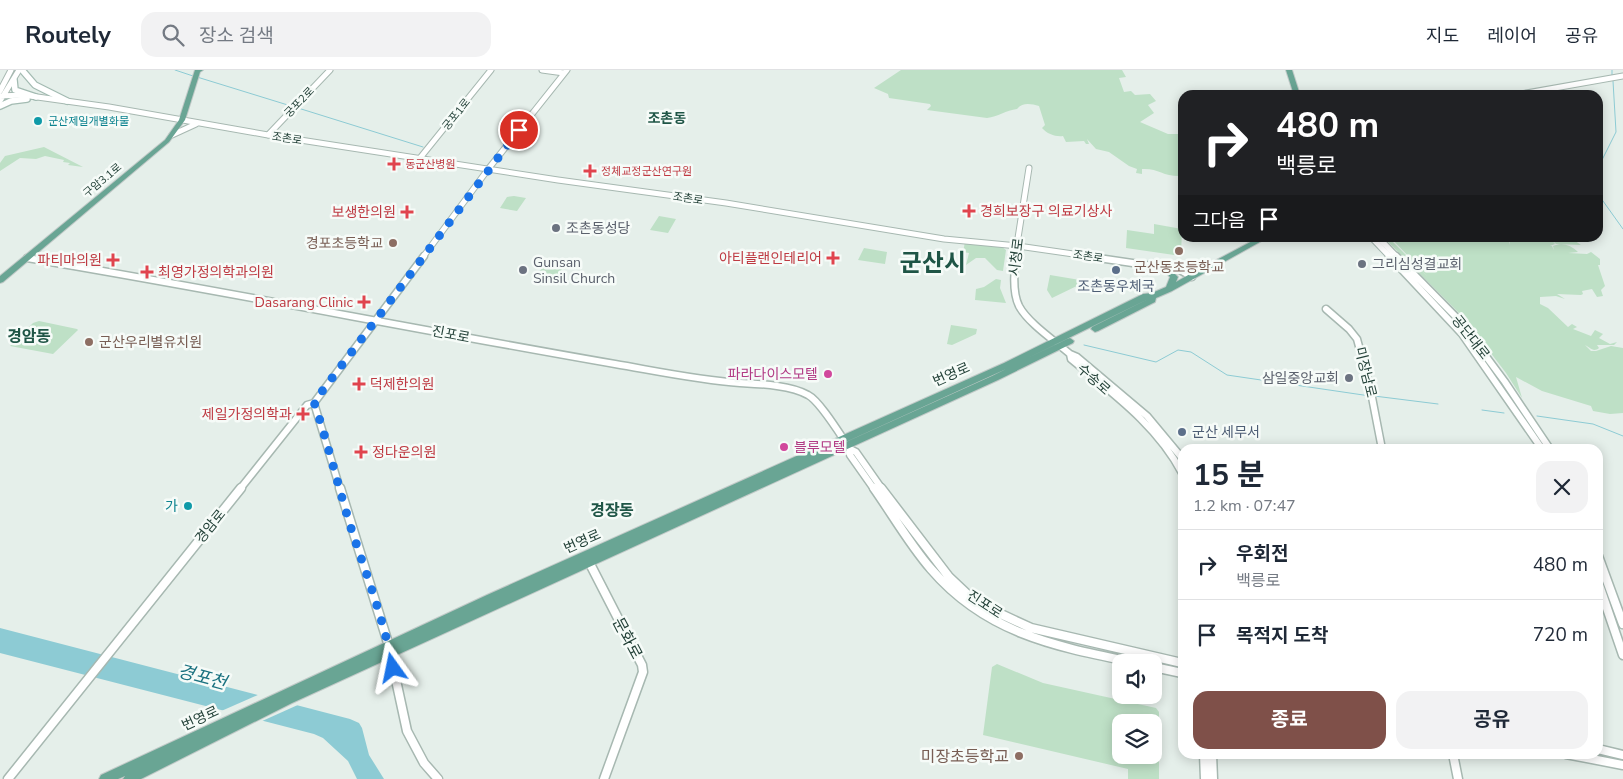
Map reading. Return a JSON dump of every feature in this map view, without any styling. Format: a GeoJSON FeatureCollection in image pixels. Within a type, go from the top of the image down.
{"type":"FeatureCollection","features":[{"type":"Feature","properties":{"kind":"main road"},"geometry":{"type":"LineString","coordinates":[[20,70],[36,87],[66,101]]}},
{"type":"Feature","properties":{"kind":"main road"},"geometry":{"type":"LineString","coordinates":[[194,81],[208,70]]}},
{"type":"Feature","properties":{"kind":"main road"},"geometry":{"type":"LineString","coordinates":[[1289,70],[1295,90]]}},
{"type":"Feature","properties":{"kind":"main road","name":"구암3.1로"},"geometry":{"type":"LineString","coordinates":[[0,280],[172,135],[182,120],[198,71]]}},
{"type":"Feature","properties":{"kind":"main road"},"geometry":{"type":"LineString","coordinates":[[14,80],[15,90],[36,97]]}},
{"type":"Feature","properties":{"kind":"main road"},"geometry":{"type":"LineString","coordinates":[[0,106],[11,101],[26,98]]}},
{"type":"Feature","properties":{"kind":"main road","name":"번영로"},"geometry":{"type":"LineString","coordinates":[[389,649],[422,638],[516,596],[587,559],[718,499],[995,378],[1146,296],[1153,296],[1169,289],[1256,242]]}},
{"type":"Feature","properties":{"kind":"main road"},"geometry":{"type":"LineString","coordinates":[[1164,267],[1199,268],[1217,263]]}},
{"type":"Feature","properties":{"kind":"main road"},"geometry":{"type":"LineString","coordinates":[[1164,267],[1174,277],[1169,289]]}},
{"type":"Feature","properties":{"kind":"main road","name":"번영로"},"geometry":{"type":"LineString","coordinates":[[105,779],[126,776],[282,698],[389,649],[491,598],[536,578],[587,559]]}},
{"type":"Feature","properties":{"kind":"main road"},"geometry":{"type":"LineString","coordinates":[[516,596],[516,592],[534,583],[536,578]]}},
{"type":"Feature","properties":{"kind":"main road"},"geometry":{"type":"LineString","coordinates":[[480,612],[492,603],[491,598]]}},
{"type":"Feature","properties":{"kind":"main road"},"geometry":{"type":"LineString","coordinates":[[422,638],[421,635],[432,630],[436,624]]}},
{"type":"Feature","properties":{"kind":"street"},"geometry":{"type":"LineString","coordinates":[[1,97],[12,70]]}},
{"type":"Feature","properties":{"kind":"street"},"geometry":{"type":"LineString","coordinates":[[1,97],[20,70]]}},
{"type":"Feature","properties":{"kind":"street","name":"궁포2로"},"geometry":{"type":"LineString","coordinates":[[268,135],[330,70]]}},
{"type":"Feature","properties":{"kind":"street","name":"궁포1로"},"geometry":{"type":"LineString","coordinates":[[420,158],[491,70]]}},
{"type":"Feature","properties":{"kind":"street"},"geometry":{"type":"LineString","coordinates":[[542,70],[565,71]]}},
{"type":"Feature","properties":{"kind":"street","name":"경암로"},"geometry":{"type":"LineString","coordinates":[[8,779],[78,689],[110,653],[307,405],[314,402],[488,168],[565,71]]}},
{"type":"Feature","properties":{"kind":"street"},"geometry":{"type":"LineString","coordinates":[[1544,90],[1622,77]]}},
{"type":"Feature","properties":{"kind":"street","name":"조촌로"},"geometry":{"type":"LineString","coordinates":[[1,97],[36,97],[66,101],[268,135],[558,180],[726,203],[944,239],[1018,246],[1164,267],[1180,270],[1192,277]]}},
{"type":"Feature","properties":{"kind":"street","name":"조촌로"},"geometry":{"type":"LineString","coordinates":[[1,97],[26,98],[175,122],[182,120]]}},
{"type":"Feature","properties":{"kind":"street"},"geometry":{"type":"LineString","coordinates":[[172,135],[201,124]]}},
{"type":"Feature","properties":{"kind":"street","name":"시청로"},"geometry":{"type":"LineString","coordinates":[[1029,168],[1013,279],[1014,293],[1020,306],[1070,354]]}},
{"type":"Feature","properties":{"kind":"street","name":"공단대로"},"geometry":{"type":"LineString","coordinates":[[1376,242],[1462,334],[1539,444]]}},
{"type":"Feature","properties":{"kind":"street","name":"공단대로"},"geometry":{"type":"LineString","coordinates":[[1382,242],[1459,320],[1505,382],[1547,444]]}},
{"type":"Feature","properties":{"kind":"street","name":"진포로"},"geometry":{"type":"LineString","coordinates":[[27,258],[204,288],[374,321],[688,376],[752,383],[798,391],[809,395],[816,402],[847,444],[856,452],[899,514],[935,560],[957,584],[982,604],[1010,620],[1031,628],[1144,654]]}},
{"type":"Feature","properties":{"kind":"street","name":"미장남로"},"geometry":{"type":"LineString","coordinates":[[1326,309],[1350,329],[1358,339],[1374,404],[1381,444]]}},
{"type":"Feature","properties":{"kind":"street","name":"수송로"},"geometry":{"type":"LineString","coordinates":[[1070,354],[1077,357],[1137,407],[1163,433],[1178,453]]}},
{"type":"Feature","properties":{"kind":"street","name":"수송로"},"geometry":{"type":"LineString","coordinates":[[1070,354],[1071,359],[1144,422],[1162,441],[1178,467]]}},
{"type":"Feature","properties":{"kind":"street"},"geometry":{"type":"LineString","coordinates":[[314,402],[389,649],[402,718],[411,745],[428,769],[438,779]]}},
{"type":"Feature","properties":{"kind":"street","name":"진포로"},"geometry":{"type":"LineString","coordinates":[[847,444],[850,455],[876,493],[931,568],[957,595],[985,615],[1019,633],[1056,646],[1112,658]]}},
{"type":"Feature","properties":{"kind":"street","name":"문화로"},"geometry":{"type":"LineString","coordinates":[[587,559],[642,665],[643,672],[605,779]]}},
{"type":"Feature","properties":{"kind":"street"},"geometry":{"type":"LineString","coordinates":[[1603,570],[1623,624]]}},
{"type":"Feature","properties":{"kind":"street"},"geometry":{"type":"LineString","coordinates":[[1603,597],[1623,655]]}},
{"type":"Feature","properties":{"kind":"street"},"geometry":{"type":"LineString","coordinates":[[1162,657],[1178,658]]}},
{"type":"Feature","properties":{"kind":"street","name":"진포로"},"geometry":{"type":"LineString","coordinates":[[1162,658],[1178,662]]}},
{"type":"Feature","properties":{"kind":"street"},"geometry":{"type":"LineString","coordinates":[[1162,669],[1178,673]]}},
{"type":"Feature","properties":{"kind":"street"},"geometry":{"type":"LineString","coordinates":[[1162,670],[1178,676]]}},
{"type":"Feature","properties":{"kind":"street"},"geometry":{"type":"LineString","coordinates":[[1603,751],[1623,754]]}},
{"type":"Feature","properties":{"kind":"street"},"geometry":{"type":"LineString","coordinates":[[1204,759],[1205,779]]}},
{"type":"Feature","properties":{"kind":"street"},"geometry":{"type":"LineString","coordinates":[[1212,759],[1213,779]]}},
{"type":"Feature","properties":{"kind":"street"},"geometry":{"type":"LineString","coordinates":[[1454,759],[1458,779]]}},
{"type":"Feature","properties":{"kind":"street"},"geometry":{"type":"LineString","coordinates":[[1592,759],[1623,765]]}},
{"type":"Feature","properties":{"kind":"green space"},"geometry":{"type":"Polygon","coordinates":[[[901,70],[1122,70],[1126,77],[1119,78],[1124,92],[1131,91],[1135,95],[1150,94],[1156,101],[1148,105],[1154,113],[1140,122],[1168,134],[1178,134],[1178,176],[1148,169],[1142,169],[1142,174],[1136,173],[1137,169],[1129,166],[1109,152],[1096,149],[1087,139],[1089,144],[1086,144],[1084,141],[1066,142],[1063,136],[1052,135],[1046,132],[1042,128],[1045,125],[1039,106],[1024,104],[1017,109],[987,118],[927,110],[931,106],[930,104],[889,98],[888,94],[874,88],[901,70]]]}},
{"type":"Feature","properties":{"kind":"green space"},"geometry":{"type":"Polygon","coordinates":[[[44,147],[83,167],[68,165],[70,163],[63,162],[64,160],[45,156],[36,159],[20,158],[0,171],[0,163],[5,156],[44,147]]]}},
{"type":"Feature","properties":{"kind":"green space"},"geometry":{"type":"Polygon","coordinates":[[[507,197],[526,198],[517,211],[500,208],[507,197]]]}},
{"type":"Feature","properties":{"kind":"green space"},"geometry":{"type":"Polygon","coordinates":[[[659,216],[676,219],[668,233],[650,230],[659,216]]]}},
{"type":"Feature","properties":{"kind":"green space"},"geometry":{"type":"Polygon","coordinates":[[[1154,224],[1178,228],[1178,242],[1182,242],[1181,256],[1126,248],[1127,230],[1154,234],[1154,224]]]}},
{"type":"Feature","properties":{"kind":"green space"},"geometry":{"type":"Polygon","coordinates":[[[965,242],[1002,247],[1006,250],[1003,271],[997,270],[985,258],[976,258],[966,265],[969,253],[963,252],[965,242]]]}},
{"type":"Feature","properties":{"kind":"green space"},"geometry":{"type":"Polygon","coordinates":[[[1388,242],[1393,242],[1428,277],[1395,242],[1509,242],[1510,245],[1510,242],[1554,242],[1555,244],[1550,246],[1554,250],[1553,246],[1563,244],[1578,252],[1568,253],[1587,254],[1591,252],[1600,259],[1600,265],[1598,265],[1605,286],[1601,290],[1603,296],[1597,297],[1592,289],[1582,291],[1583,294],[1581,295],[1557,294],[1565,299],[1556,296],[1540,297],[1540,304],[1548,308],[1568,327],[1572,324],[1577,327],[1573,329],[1591,336],[1595,330],[1603,334],[1599,338],[1610,344],[1617,342],[1614,345],[1597,345],[1599,348],[1595,350],[1585,345],[1591,351],[1596,351],[1611,346],[1623,348],[1623,413],[1610,414],[1593,411],[1591,406],[1542,391],[1516,377],[1522,398],[1506,373],[1465,319],[1388,242]]]}},
{"type":"Feature","properties":{"kind":"green space"},"geometry":{"type":"Polygon","coordinates":[[[1554,242],[1577,242],[1581,245],[1556,244],[1554,242]]]}},
{"type":"Feature","properties":{"kind":"green space"},"geometry":{"type":"Polygon","coordinates":[[[864,248],[887,252],[885,264],[858,260],[864,248]]]}},
{"type":"Feature","properties":{"kind":"green space"},"geometry":{"type":"Polygon","coordinates":[[[545,262],[565,264],[554,282],[536,279],[545,262]]]}},
{"type":"Feature","properties":{"kind":"green space"},"geometry":{"type":"Polygon","coordinates":[[[1050,275],[1080,280],[1083,283],[1052,298],[1047,290],[1050,275]]]}},
{"type":"Feature","properties":{"kind":"green space"},"geometry":{"type":"Polygon","coordinates":[[[996,279],[1001,280],[1000,288],[1006,303],[975,300],[976,289],[984,287],[996,279]]]}},
{"type":"Feature","properties":{"kind":"green space"},"geometry":{"type":"Polygon","coordinates":[[[39,321],[78,330],[53,354],[10,346],[33,323],[39,321]]]}},
{"type":"Feature","properties":{"kind":"green space"},"geometry":{"type":"Polygon","coordinates":[[[951,325],[977,329],[976,334],[952,345],[947,344],[951,325]]]}},
{"type":"Feature","properties":{"kind":"green space"},"geometry":{"type":"Polygon","coordinates":[[[997,664],[1043,683],[1112,698],[1112,704],[1138,704],[1156,708],[1159,714],[1112,714],[1112,764],[1159,764],[1159,779],[1128,779],[1128,769],[983,735],[992,667],[997,664]]]}},
{"type":"Feature","properties":{"kind":"water"},"geometry":{"type":"Polygon","coordinates":[[[0,628],[350,719],[359,723],[362,728],[369,755],[384,779],[357,779],[348,761],[323,738],[314,734],[0,653],[0,628]]]}},
{"type":"Feature","properties":{"kind":"pier"},"geometry":{"type":"Polygon","coordinates":[[[260,694],[300,704],[260,722],[219,712],[260,694]]]}},
{"type":"Feature","properties":{"kind":"waterway"},"geometry":{"type":"LineString","coordinates":[[175,70],[193,76]]}},
{"type":"Feature","properties":{"kind":"waterway","name":"경포천"},"geometry":{"type":"LineString","coordinates":[[1612,70],[1612,77]]}},
{"type":"Feature","properties":{"kind":"waterway"},"geometry":{"type":"LineString","coordinates":[[197,77],[291,106]]}},
{"type":"Feature","properties":{"kind":"waterway","name":"경포천"},"geometry":{"type":"LineString","coordinates":[[1603,158],[1616,132],[1613,81]]}},
{"type":"Feature","properties":{"kind":"waterway"},"geometry":{"type":"LineString","coordinates":[[298,108],[423,147]]}},
{"type":"Feature","properties":{"kind":"waterway","name":"경포천"},"geometry":{"type":"LineString","coordinates":[[1603,201],[1623,229]]}},
{"type":"Feature","properties":{"kind":"waterway"},"geometry":{"type":"LineString","coordinates":[[1084,345],[1156,362],[1178,350],[1191,352],[1227,375],[1370,396]]}},
{"type":"Feature","properties":{"kind":"waterway"},"geometry":{"type":"LineString","coordinates":[[1374,396],[1438,404]]}},
{"type":"Feature","properties":{"kind":"waterway"},"geometry":{"type":"LineString","coordinates":[[1482,410],[1504,413]]}},
{"type":"Feature","properties":{"kind":"waterway"},"geometry":{"type":"LineString","coordinates":[[1537,416],[1593,424],[1623,436]]}},
{"type":"Feature","properties":{"kind":"place","name":"군산제일개별화물"},"geometry":{"type":"Point","coordinates":[38,121]}},
{"type":"Feature","properties":{"kind":"place","name":"동군산병원"},"geometry":{"type":"Point","coordinates":[394,164]}},
{"type":"Feature","properties":{"kind":"place","name":"정체교정군산연구원"},"geometry":{"type":"Point","coordinates":[590,171]}},
{"type":"Feature","properties":{"kind":"place","name":"경희보장구 의료기상사"},"geometry":{"type":"Point","coordinates":[969,211]}},
{"type":"Feature","properties":{"kind":"place","name":"보생한의원"},"geometry":{"type":"Point","coordinates":[407,212]}},
{"type":"Feature","properties":{"kind":"place","name":"조촌동성당"},"geometry":{"type":"Point","coordinates":[556,228]}},
{"type":"Feature","properties":{"kind":"place","name":"경포초등학교"},"geometry":{"type":"Point","coordinates":[393,243]}},
{"type":"Feature","properties":{"kind":"place","name":"군산동초등학교"},"geometry":{"type":"Point","coordinates":[1179,251]}},
{"type":"Feature","properties":{"kind":"place","name":"아티플랜인테리어"},"geometry":{"type":"Point","coordinates":[833,258]}},
{"type":"Feature","properties":{"kind":"place","name":"파티마의원"},"geometry":{"type":"Point","coordinates":[113,260]}},
{"type":"Feature","properties":{"kind":"place","name":"그리심성결교회"},"geometry":{"type":"Point","coordinates":[1362,264]}},
{"type":"Feature","properties":{"kind":"place","name":"Gunsan Sinsil Church"},"geometry":{"type":"Point","coordinates":[523,270]}},
{"type":"Feature","properties":{"kind":"place","name":"조촌동우체국"},"geometry":{"type":"Point","coordinates":[1116,270]}},
{"type":"Feature","properties":{"kind":"place","name":"최영가정의학과의원"},"geometry":{"type":"Point","coordinates":[147,272]}},
{"type":"Feature","properties":{"kind":"place","name":"Dasarang Clinic"},"geometry":{"type":"Point","coordinates":[364,302]}},
{"type":"Feature","properties":{"kind":"place","name":"군산우리별유치원"},"geometry":{"type":"Point","coordinates":[89,342]}},
{"type":"Feature","properties":{"kind":"place","name":"파라다이스모텔"},"geometry":{"type":"Point","coordinates":[828,374]}},
{"type":"Feature","properties":{"kind":"place","name":"삼일중앙교회"},"geometry":{"type":"Point","coordinates":[1349,378]}},
{"type":"Feature","properties":{"kind":"place","name":"덕제한의원"},"geometry":{"type":"Point","coordinates":[359,384]}},
{"type":"Feature","properties":{"kind":"place","name":"제일가정의학과"},"geometry":{"type":"Point","coordinates":[303,414]}},
{"type":"Feature","properties":{"kind":"place","name":"군산 세무서"},"geometry":{"type":"Point","coordinates":[1182,432]}},
{"type":"Feature","properties":{"kind":"place","name":"블루모텔"},"geometry":{"type":"Point","coordinates":[784,447]}},
{"type":"Feature","properties":{"kind":"place","name":"정다운의원"},"geometry":{"type":"Point","coordinates":[361,452]}},
{"type":"Feature","properties":{"kind":"place","name":"가"},"geometry":{"type":"Point","coordinates":[188,506]}},
{"type":"Feature","properties":{"kind":"place","name":"미장초등학교"},"geometry":{"type":"Point","coordinates":[1019,756]}},
{"type":"Feature","properties":{"kind":"district","name":"조촌동"},"geometry":{"type":"Point","coordinates":[667,118]}},
{"type":"Feature","properties":{"kind":"district","name":"군산시"},"geometry":{"type":"Point","coordinates":[933,263]}},
{"type":"Feature","properties":{"kind":"district","name":"경암동"},"geometry":{"type":"Point","coordinates":[29,336]}},
{"type":"Feature","properties":{"kind":"district","name":"경장동"},"geometry":{"type":"Point","coordinates":[612,510]}},
{"type":"Feature","properties":{"kind":"route"},"geometry":{"type":"LineString","coordinates":[[393,668],[375,600],[314,402],[448,225],[488,168],[519,130]]}}]}
